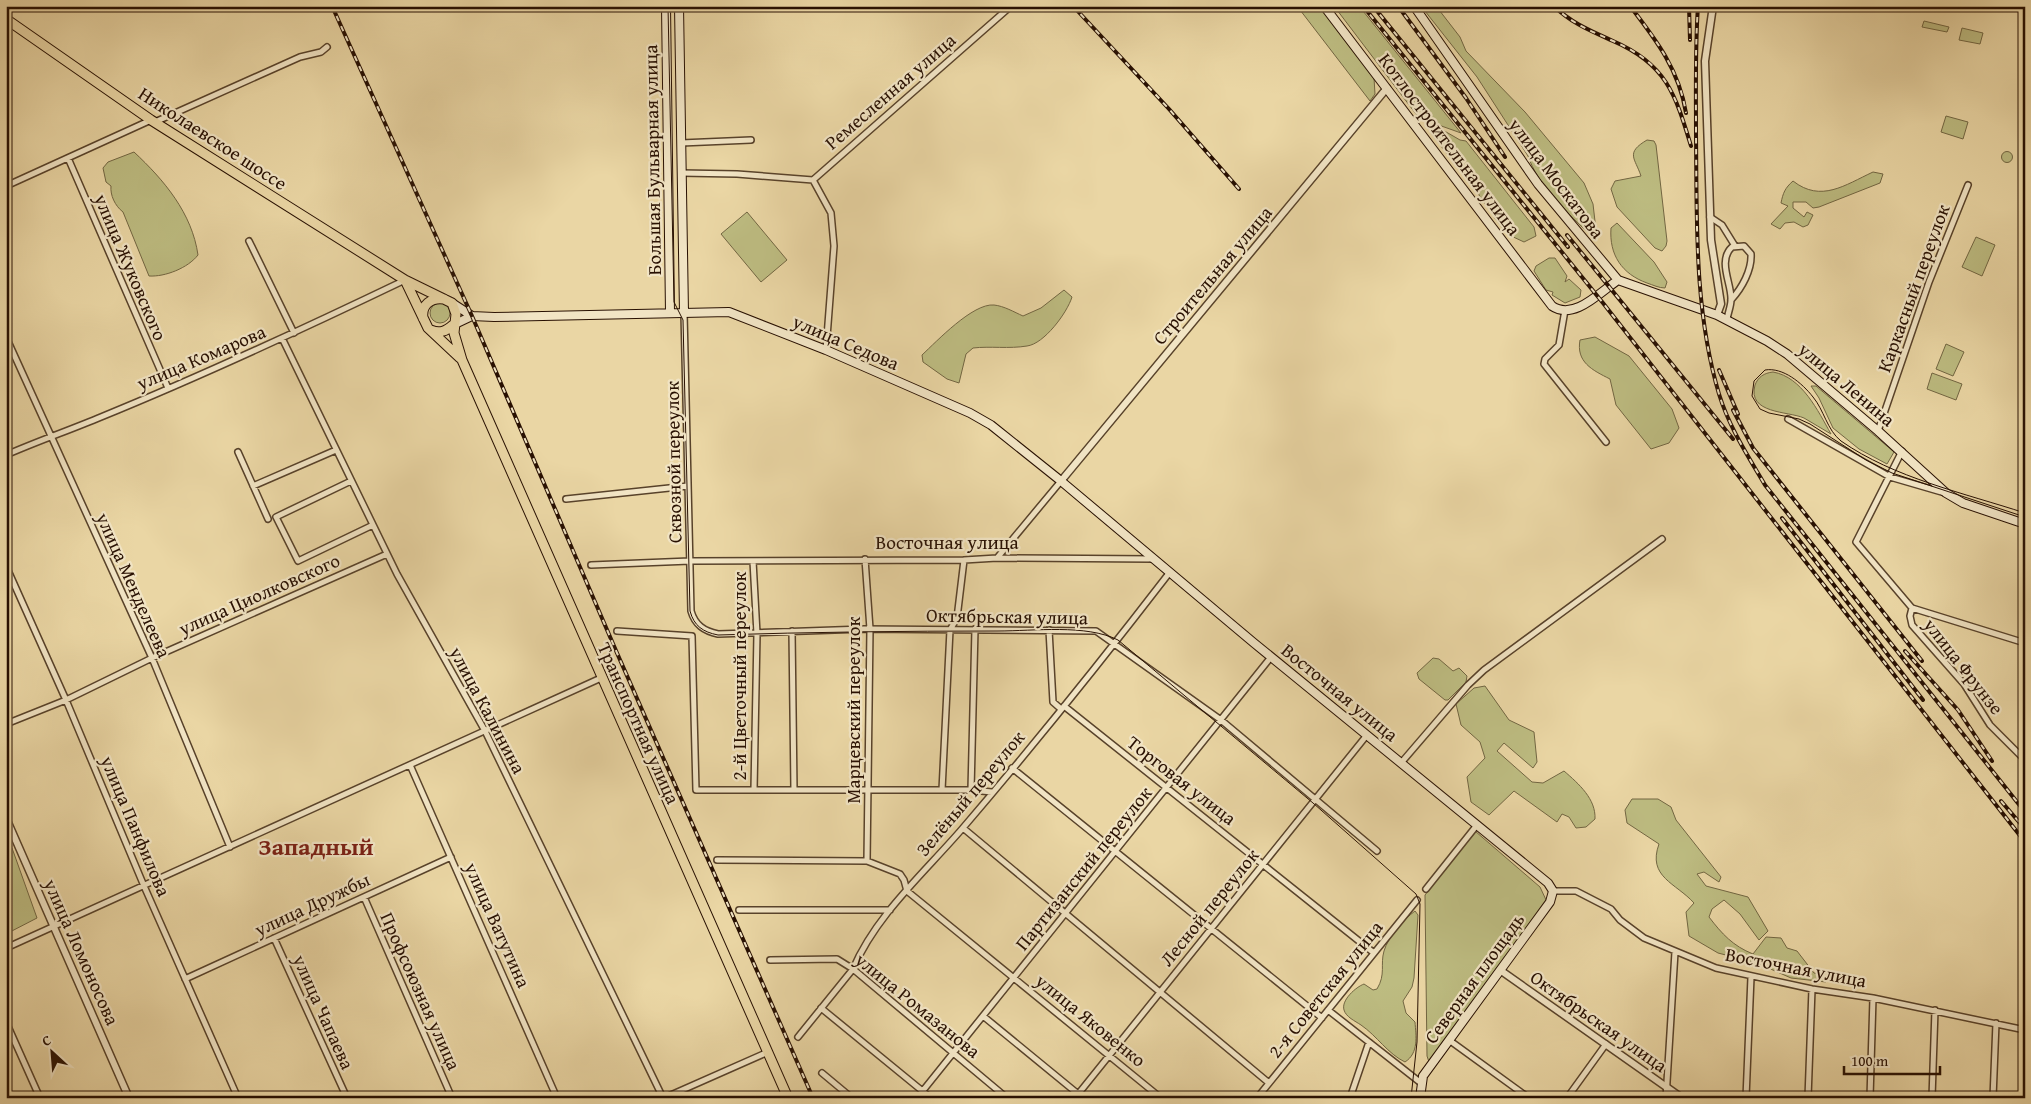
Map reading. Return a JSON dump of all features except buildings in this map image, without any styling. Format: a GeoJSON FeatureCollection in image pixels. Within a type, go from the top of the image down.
{"type":"FeatureCollection","features":[{"type":"Feature","properties":{"kind":"main road","name":"Большая Бульварная улица"},"geometry":{"type":"LineString","coordinates":[[666,6],[670,313]]}},
{"type":"Feature","properties":{"kind":"main road","name":"Большая Бульварная улица"},"geometry":{"type":"LineString","coordinates":[[679,6],[684,313]]}},
{"type":"Feature","properties":{"kind":"main road","name":"Котлостроительная улица"},"geometry":{"type":"LineString","coordinates":[[1324,6],[1549,302],[1555,308],[1564,310]]}},
{"type":"Feature","properties":{"kind":"main road","name":"улица Москатова"},"geometry":{"type":"LineString","coordinates":[[1414,6],[1538,184],[1618,280]]}},
{"type":"Feature","properties":{"kind":"main road","name":"Николаевское шоссе"},"geometry":{"type":"LineString","coordinates":[[6,18],[153,121],[405,280],[449,302]]}},
{"type":"Feature","properties":{"kind":"main road"},"geometry":{"type":"LineString","coordinates":[[405,280],[426,325],[462,360]]}},
{"type":"Feature","properties":{"kind":"main road"},"geometry":{"type":"LineString","coordinates":[[1564,310],[1578,307],[1618,280],[1717,315]]}},
{"type":"Feature","properties":{"kind":"main road"},"geometry":{"type":"LineString","coordinates":[[454,325],[446,331],[437,332],[426,325],[422,314],[427,304],[436,298],[449,302],[472,316]]}},
{"type":"Feature","properties":{"kind":"main road"},"geometry":{"type":"LineString","coordinates":[[449,302],[456,314],[454,325],[462,360]]}},
{"type":"Feature","properties":{"kind":"main road","name":"улица Седова"},"geometry":{"type":"LineString","coordinates":[[454,325],[472,316],[736,314],[826,350],[970,413],[991,426],[1061,481],[1154,559]]}},
{"type":"Feature","properties":{"kind":"main road","name":"улица Ленина"},"geometry":{"type":"LineString","coordinates":[[1717,315],[1787,354],[1878,430],[1946,493],[1963,503],[2025,524]]}},
{"type":"Feature","properties":{"kind":"main road","name":"Транспортная улица"},"geometry":{"type":"LineString","coordinates":[[462,360],[788,1098]]}},
{"type":"Feature","properties":{"kind":"main road","name":"Восточная улица"},"geometry":{"type":"LineString","coordinates":[[1154,559],[1548,883],[1553,891]]}},
{"type":"Feature","properties":{"kind":"main road","name":"Северная площадь"},"geometry":{"type":"LineString","coordinates":[[1420,1098],[1423,1076],[1550,902],[1553,891]]}},
{"type":"Feature","properties":{"kind":"street","name":"Ремесленная улица"},"geometry":{"type":"LineString","coordinates":[[813,180],[1011,6]]}},
{"type":"Feature","properties":{"kind":"street"},"geometry":{"type":"LineString","coordinates":[[1713,6],[1705,61],[1710,217],[1714,264],[1721,304],[1717,315]]}},
{"type":"Feature","properties":{"kind":"street"},"geometry":{"type":"LineString","coordinates":[[6,186],[300,57],[321,52],[327,47]]}},
{"type":"Feature","properties":{"kind":"street","name":"Строительная улица"},"geometry":{"type":"LineString","coordinates":[[1061,481],[1387,88]]}},
{"type":"Feature","properties":{"kind":"street"},"geometry":{"type":"LineString","coordinates":[[681,143],[752,140]]}},
{"type":"Feature","properties":{"kind":"street","name":"улица Жуковского"},"geometry":{"type":"LineString","coordinates":[[68,158],[168,388]]}},
{"type":"Feature","properties":{"kind":"street"},"geometry":{"type":"LineString","coordinates":[[681,173],[737,174],[813,180],[831,213],[834,246],[826,350]]}},
{"type":"Feature","properties":{"kind":"street","name":"Каркасный переулок"},"geometry":{"type":"LineString","coordinates":[[1878,430],[1932,274],[1968,185]]}},
{"type":"Feature","properties":{"kind":"street"},"geometry":{"type":"LineString","coordinates":[[1710,217],[1722,224],[1735,246]]}},
{"type":"Feature","properties":{"kind":"street"},"geometry":{"type":"LineString","coordinates":[[249,241],[294,333]]}},
{"type":"Feature","properties":{"kind":"street"},"geometry":{"type":"LineString","coordinates":[[1727,320],[1731,300],[1726,261],[1729,250],[1735,246],[1747,247],[1752,257],[1742,285],[1731,300]]}},
{"type":"Feature","properties":{"kind":"street","name":"улица Комарова"},"geometry":{"type":"LineString","coordinates":[[6,454],[100,418],[294,333],[405,280]]}},
{"type":"Feature","properties":{"kind":"street"},"geometry":{"type":"LineString","coordinates":[[1564,310],[1559,345],[1545,359],[1544,364],[1606,442]]}},
{"type":"Feature","properties":{"kind":"street","name":"Сквозной переулок"},"geometry":{"type":"LineString","coordinates":[[684,313],[691,611]]}},
{"type":"Feature","properties":{"kind":"street","name":"улица Менделеева"},"geometry":{"type":"LineString","coordinates":[[6,337],[49,436],[152,658],[230,847]]}},
{"type":"Feature","properties":{"kind":"street","name":"улица Калинина"},"geometry":{"type":"LineString","coordinates":[[282,338],[387,554],[485,731],[664,1098]]}},
{"type":"Feature","properties":{"kind":"street","name":"улица Ленина"},"geometry":{"type":"LineString","coordinates":[[1788,419],[1890,476],[1946,493]]}},
{"type":"Feature","properties":{"kind":"street"},"geometry":{"type":"LineString","coordinates":[[253,486],[336,450]]}},
{"type":"Feature","properties":{"kind":"street"},"geometry":{"type":"LineString","coordinates":[[1902,451],[1856,542],[1912,608],[2025,643]]}},
{"type":"Feature","properties":{"kind":"street"},"geometry":{"type":"LineString","coordinates":[[238,452],[268,519]]}},
{"type":"Feature","properties":{"kind":"street"},"geometry":{"type":"LineString","coordinates":[[351,481],[276,516],[298,561],[373,525]]}},
{"type":"Feature","properties":{"kind":"street"},"geometry":{"type":"LineString","coordinates":[[997,558],[1061,481]]}},
{"type":"Feature","properties":{"kind":"street"},"geometry":{"type":"LineString","coordinates":[[566,499],[688,486]]}},
{"type":"Feature","properties":{"kind":"street"},"geometry":{"type":"LineString","coordinates":[[1401,763],[1468,685],[1484,670],[1662,539]]}},
{"type":"Feature","properties":{"kind":"street","name":"улица Циолковского"},"geometry":{"type":"LineString","coordinates":[[6,724],[66,700],[152,658],[387,554]]}},
{"type":"Feature","properties":{"kind":"street","name":"Восточная улица"},"geometry":{"type":"LineString","coordinates":[[591,565],[690,561],[865,559],[1154,559]]}},
{"type":"Feature","properties":{"kind":"street","name":"Марцевский переулок"},"geometry":{"type":"LineString","coordinates":[[865,559],[870,629],[867,861]]}},
{"type":"Feature","properties":{"kind":"street"},"geometry":{"type":"LineString","coordinates":[[942,790],[950,630],[957,618],[964,560]]}},
{"type":"Feature","properties":{"kind":"street","name":"2-й Цветочный переулок"},"geometry":{"type":"LineString","coordinates":[[753,561],[757,632],[754,790]]}},
{"type":"Feature","properties":{"kind":"street","name":"улица Панфилова"},"geometry":{"type":"LineString","coordinates":[[6,566],[238,1098]]}},
{"type":"Feature","properties":{"kind":"street","name":"Зелёный переулок"},"geometry":{"type":"LineString","coordinates":[[798,1037],[853,969],[858,958],[890,910],[963,828],[1115,644],[1170,572]]}},
{"type":"Feature","properties":{"kind":"street","name":"улица Фрунзе"},"geometry":{"type":"LineString","coordinates":[[1912,608],[1910,619],[1912,625],[1964,684],[1990,725],[2025,760]]}},
{"type":"Feature","properties":{"kind":"street","name":"Октябрьская улица"},"geometry":{"type":"LineString","coordinates":[[691,611],[699,626],[710,632],[870,629],[1096,631],[1221,720],[1377,851]]}},
{"type":"Feature","properties":{"kind":"street"},"geometry":{"type":"LineString","coordinates":[[971,790],[975,629]]}},
{"type":"Feature","properties":{"kind":"street"},"geometry":{"type":"LineString","coordinates":[[792,630],[794,790]]}},
{"type":"Feature","properties":{"kind":"street"},"geometry":{"type":"LineString","coordinates":[[1049,630],[1053,702],[1062,707]]}},
{"type":"Feature","properties":{"kind":"street"},"geometry":{"type":"LineString","coordinates":[[616,632],[692,636],[696,790],[971,790],[992,792]]}},
{"type":"Feature","properties":{"kind":"street","name":"Партизанский переулок"},"geometry":{"type":"LineString","coordinates":[[917,1098],[1271,657]]}},
{"type":"Feature","properties":{"kind":"street"},"geometry":{"type":"LineString","coordinates":[[6,948],[601,678]]}},
{"type":"Feature","properties":{"kind":"street","name":"Торговая улица"},"geometry":{"type":"LineString","coordinates":[[1062,707],[1168,786],[1374,953]]}},
{"type":"Feature","properties":{"kind":"street","name":"Лесной переулок"},"geometry":{"type":"LineString","coordinates":[[1076,1096],[1367,735]]}},
{"type":"Feature","properties":{"kind":"street","name":"улица Ватутина"},"geometry":{"type":"LineString","coordinates":[[410,765],[558,1098]]}},
{"type":"Feature","properties":{"kind":"street"},"geometry":{"type":"LineString","coordinates":[[1012,768],[1322,1018]]}},
{"type":"Feature","properties":{"kind":"street","name":"улица Ломоносова"},"geometry":{"type":"LineString","coordinates":[[6,818],[129,1098]]}},
{"type":"Feature","properties":{"kind":"street"},"geometry":{"type":"LineString","coordinates":[[1426,889],[1477,825]]}},
{"type":"Feature","properties":{"kind":"street"},"geometry":{"type":"LineString","coordinates":[[963,828],[1269,1083]]}},
{"type":"Feature","properties":{"kind":"street","name":"улица Дружбы"},"geometry":{"type":"LineString","coordinates":[[185,978],[451,857]]}},
{"type":"Feature","properties":{"kind":"street"},"geometry":{"type":"LineString","coordinates":[[717,860],[867,861]]}},
{"type":"Feature","properties":{"kind":"street","name":"улица Яковенко"},"geometry":{"type":"LineString","coordinates":[[867,861],[900,874],[907,891],[1161,1098]]}},
{"type":"Feature","properties":{"kind":"street","name":"Восточная улица"},"geometry":{"type":"LineString","coordinates":[[1553,891],[1576,890],[1611,909],[1620,920],[1644,938],[1716,968],[1812,989],[1936,1010],[2025,1030]]}},
{"type":"Feature","properties":{"kind":"street","name":"Профсоюзная улица"},"geometry":{"type":"LineString","coordinates":[[364,897],[452,1098]]}},
{"type":"Feature","properties":{"kind":"street","name":"2-я Советская улица"},"geometry":{"type":"LineString","coordinates":[[1257,1098],[1417,900]]}},
{"type":"Feature","properties":{"kind":"street"},"geometry":{"type":"LineString","coordinates":[[739,910],[890,910]]}},
{"type":"Feature","properties":{"kind":"street","name":"улица Чапаева"},"geometry":{"type":"LineString","coordinates":[[274,938],[347,1098]]}},
{"type":"Feature","properties":{"kind":"street"},"geometry":{"type":"LineString","coordinates":[[1666,1098],[1674,952]]}},
{"type":"Feature","properties":{"kind":"street","name":"улица Ромазанова"},"geometry":{"type":"LineString","coordinates":[[770,960],[837,959],[853,969],[1007,1098]]}},
{"type":"Feature","properties":{"kind":"street","name":"Октябрьская улица"},"geometry":{"type":"LineString","coordinates":[[1500,970],[1682,1098]]}},
{"type":"Feature","properties":{"kind":"street"},"geometry":{"type":"LineString","coordinates":[[1746,1098],[1751,977]]}},
{"type":"Feature","properties":{"kind":"street"},"geometry":{"type":"LineString","coordinates":[[1808,1098],[1812,989]]}},
{"type":"Feature","properties":{"kind":"street"},"geometry":{"type":"LineString","coordinates":[[1870,1098],[1874,998]]}},
{"type":"Feature","properties":{"kind":"street"},"geometry":{"type":"LineString","coordinates":[[821,1008],[931,1098]]}},
{"type":"Feature","properties":{"kind":"street"},"geometry":{"type":"LineString","coordinates":[[1328,1010],[1421,1083]]}},
{"type":"Feature","properties":{"kind":"street"},"geometry":{"type":"LineString","coordinates":[[1932,1098],[1936,1010]]}},
{"type":"Feature","properties":{"kind":"street"},"geometry":{"type":"LineString","coordinates":[[983,1016],[1076,1096],[1084,1098]]}},
{"type":"Feature","properties":{"kind":"street"},"geometry":{"type":"LineString","coordinates":[[6,1022],[40,1098]]}},
{"type":"Feature","properties":{"kind":"street"},"geometry":{"type":"LineString","coordinates":[[1993,1098],[1996,1023]]}},
{"type":"Feature","properties":{"kind":"street"},"geometry":{"type":"LineString","coordinates":[[1449,1040],[1529,1098]]}},
{"type":"Feature","properties":{"kind":"street"},"geometry":{"type":"LineString","coordinates":[[1350,1098],[1368,1042]]}},
{"type":"Feature","properties":{"kind":"street"},"geometry":{"type":"LineString","coordinates":[[1567,1098],[1606,1044]]}},
{"type":"Feature","properties":{"kind":"street"},"geometry":{"type":"LineString","coordinates":[[664,1098],[768,1052]]}},
{"type":"Feature","properties":{"kind":"street"},"geometry":{"type":"LineString","coordinates":[[822,1073],[852,1098]]}},
{"type":"Feature","properties":{"kind":"shaded area"},"geometry":{"type":"Polygon","coordinates":[[[1297,6],[1320,6],[1374,78],[1375,94],[1370,101],[1297,6]]]}},
{"type":"Feature","properties":{"kind":"shaded area"},"geometry":{"type":"Polygon","coordinates":[[[1334,6],[1359,6],[1461,133],[1419,118],[1334,6]]]}},
{"type":"Feature","properties":{"kind":"shaded area"},"geometry":{"type":"Polygon","coordinates":[[[1421,6],[1436,6],[1460,37],[1466,51],[1525,112],[1584,183],[1593,204],[1596,230],[1592,233],[1586,231],[1545,187],[1528,156],[1477,77],[1421,6]]]}},
{"type":"Feature","properties":{"kind":"shaded area"},"geometry":{"type":"Polygon","coordinates":[[[1924,21],[1949,27],[1947,32],[1922,27],[1924,21]]]}},
{"type":"Feature","properties":{"kind":"shaded area"},"geometry":{"type":"Polygon","coordinates":[[[1962,28],[1983,33],[1980,44],[1959,40],[1962,28]]]}},
{"type":"Feature","properties":{"kind":"shaded area"},"geometry":{"type":"Polygon","coordinates":[[[1946,116],[1968,122],[1963,139],[1941,132],[1946,116]]]}},
{"type":"Feature","properties":{"kind":"shaded area"},"geometry":{"type":"Polygon","coordinates":[[[1441,129],[1460,140],[1466,141],[1534,227],[1536,236],[1524,242],[1507,234],[1494,217],[1505,213],[1489,197],[1489,204],[1485,204],[1479,195],[1477,185],[1454,154],[1451,159],[1431,133],[1441,129]]]}},
{"type":"Feature","properties":{"kind":"shaded area"},"geometry":{"type":"Polygon","coordinates":[[[1647,140],[1654,141],[1656,145],[1667,241],[1662,251],[1655,248],[1617,207],[1611,189],[1615,181],[1641,176],[1634,160],[1634,152],[1647,140]]]}},
{"type":"Feature","properties":{"kind":"shaded area"},"geometry":{"type":"Polygon","coordinates":[[[2007,151],[2013,157],[2007,163],[2001,157],[2007,151]]]}},
{"type":"Feature","properties":{"kind":"shaded area"},"geometry":{"type":"Polygon","coordinates":[[[134,152],[156,174],[175,198],[190,225],[195,240],[198,255],[182,268],[169,273],[149,276],[123,212],[115,204],[111,193],[111,186],[106,182],[103,168],[108,162],[134,152]]]}},
{"type":"Feature","properties":{"kind":"shaded area"},"geometry":{"type":"Polygon","coordinates":[[[1873,172],[1883,174],[1880,183],[1819,207],[1813,208],[1806,202],[1793,202],[1793,208],[1804,217],[1807,212],[1813,215],[1808,225],[1803,227],[1794,222],[1785,223],[1780,229],[1771,224],[1788,206],[1781,203],[1785,191],[1793,181],[1813,191],[1833,190],[1873,172]]]}},
{"type":"Feature","properties":{"kind":"shaded area"},"geometry":{"type":"Polygon","coordinates":[[[747,212],[787,260],[761,282],[721,234],[747,212]]]}},
{"type":"Feature","properties":{"kind":"shaded area"},"geometry":{"type":"Polygon","coordinates":[[[1617,223],[1654,262],[1667,282],[1665,288],[1638,279],[1624,269],[1612,247],[1611,228],[1617,223]]]}},
{"type":"Feature","properties":{"kind":"shaded area"},"geometry":{"type":"Polygon","coordinates":[[[1976,237],[1995,245],[1982,276],[1962,267],[1976,237]]]}},
{"type":"Feature","properties":{"kind":"shaded area"},"geometry":{"type":"Polygon","coordinates":[[[1549,258],[1555,258],[1567,276],[1565,282],[1569,279],[1581,290],[1580,297],[1565,303],[1552,295],[1553,292],[1546,290],[1534,271],[1536,266],[1549,258]]]}},
{"type":"Feature","properties":{"kind":"shaded area"},"geometry":{"type":"Polygon","coordinates":[[[1064,290],[1072,297],[1060,319],[1047,334],[1034,344],[1027,346],[973,348],[966,354],[959,383],[947,379],[923,362],[922,355],[946,332],[976,310],[994,305],[1023,316],[1041,308],[1064,290]]]}},
{"type":"Feature","properties":{"kind":"shaded area"},"geometry":{"type":"Polygon","coordinates":[[[440,303],[447,306],[450,313],[447,320],[440,323],[433,320],[430,313],[433,306],[440,303]]]}},
{"type":"Feature","properties":{"kind":"shaded area"},"geometry":{"type":"Polygon","coordinates":[[[1595,337],[1629,356],[1672,409],[1679,428],[1669,443],[1651,449],[1616,405],[1610,379],[1592,369],[1583,360],[1579,348],[1580,340],[1595,337]]]}},
{"type":"Feature","properties":{"kind":"shaded area"},"geometry":{"type":"Polygon","coordinates":[[[1946,344],[1964,352],[1953,376],[1936,369],[1946,344]]]}},
{"type":"Feature","properties":{"kind":"shaded area"},"geometry":{"type":"Polygon","coordinates":[[[1773,372],[1783,375],[1801,388],[1815,406],[1831,434],[1804,418],[1770,410],[1757,401],[1754,394],[1756,382],[1767,373],[1773,372]]]}},
{"type":"Feature","properties":{"kind":"shaded area"},"geometry":{"type":"Polygon","coordinates":[[[1932,373],[1962,384],[1956,400],[1927,389],[1932,373]]]}},
{"type":"Feature","properties":{"kind":"shaded area"},"geometry":{"type":"Polygon","coordinates":[[[1811,386],[1816,386],[1894,452],[1887,464],[1859,449],[1833,428],[1819,398],[1811,386]]]}},
{"type":"Feature","properties":{"kind":"shaded area"},"geometry":{"type":"Polygon","coordinates":[[[1433,658],[1439,659],[1453,671],[1459,668],[1467,676],[1466,682],[1448,700],[1445,700],[1419,679],[1417,673],[1433,658]]]}},
{"type":"Feature","properties":{"kind":"shaded area"},"geometry":{"type":"Polygon","coordinates":[[[1485,686],[1509,720],[1534,732],[1537,762],[1533,768],[1504,743],[1497,751],[1532,782],[1543,783],[1564,771],[1586,792],[1593,805],[1595,819],[1586,827],[1576,828],[1569,817],[1562,814],[1557,822],[1514,791],[1489,815],[1471,802],[1467,777],[1485,758],[1480,742],[1461,725],[1456,704],[1474,688],[1485,686]]]}},
{"type":"Feature","properties":{"kind":"shaded area"},"geometry":{"type":"Polygon","coordinates":[[[1632,799],[1658,799],[1671,807],[1676,820],[1721,877],[1719,882],[1704,872],[1697,874],[1706,886],[1748,897],[1768,931],[1759,940],[1740,914],[1724,900],[1712,909],[1709,917],[1728,939],[1753,954],[1766,937],[1781,938],[1787,948],[1797,951],[1814,973],[1824,975],[1826,982],[1791,978],[1757,963],[1718,953],[1689,936],[1686,912],[1694,903],[1660,872],[1656,855],[1659,844],[1627,823],[1625,810],[1632,799]]]}},
{"type":"Feature","properties":{"kind":"shaded area"},"geometry":{"type":"Polygon","coordinates":[[[1475,831],[1540,887],[1547,902],[1429,1062],[1427,1056],[1425,895],[1475,831]]]}},
{"type":"Feature","properties":{"kind":"shaded area"},"geometry":{"type":"Polygon","coordinates":[[[6,844],[12,848],[37,918],[6,934],[6,914],[10,909],[10,902],[6,898],[6,844]]]}},
{"type":"Feature","properties":{"kind":"shaded area"},"geometry":{"type":"Polygon","coordinates":[[[1415,911],[1418,915],[1414,978],[1412,987],[1403,1001],[1406,1013],[1415,1022],[1416,1044],[1413,1054],[1405,1062],[1393,1054],[1367,1029],[1349,1017],[1344,1010],[1344,1006],[1350,994],[1364,984],[1373,990],[1377,989],[1380,984],[1386,946],[1397,929],[1415,911]]]}},
{"type":"Feature","properties":{"kind":"tram line"},"geometry":{"type":"LineString","coordinates":[[668,6],[674,302],[683,320],[690,611],[694,621],[700,628],[718,635],[893,631],[1075,630],[1105,635],[1118,640],[1313,803],[1416,894],[1420,904],[1417,1042],[1411,1098]]}},
{"type":"Feature","properties":{"kind":"tram line"},"geometry":{"type":"LineString","coordinates":[[2025,513],[1906,475],[1862,454],[1836,436],[1813,397],[1792,377],[1779,371],[1765,370],[1754,381],[1752,396],[1760,409],[1769,413],[1799,419],[1810,424],[1866,460],[1892,473],[2025,517]]}},
{"type":"Feature","properties":{"kind":"railway"},"geometry":{"type":"LineString","coordinates":[[332,6],[472,316],[617,653],[813,1098]]}},
{"type":"Feature","properties":{"kind":"railway"},"geometry":{"type":"LineString","coordinates":[[1073,6],[1169,109],[1239,189]]}},
{"type":"Feature","properties":{"kind":"railway"},"geometry":{"type":"LineString","coordinates":[[1363,6],[1603,303],[2025,842]]}},
{"type":"Feature","properties":{"kind":"railway"},"geometry":{"type":"LineString","coordinates":[[1373,6],[1568,247]]}},
{"type":"Feature","properties":{"kind":"railway"},"geometry":{"type":"LineString","coordinates":[[1398,6],[1466,98],[1505,157]]}},
{"type":"Feature","properties":{"kind":"railway"},"geometry":{"type":"LineString","coordinates":[[1554,6],[1582,26],[1631,50],[1657,70],[1666,82],[1680,110],[1691,146]]}},
{"type":"Feature","properties":{"kind":"railway"},"geometry":{"type":"LineString","coordinates":[[1630,6],[1658,44],[1672,69],[1683,97],[1686,113]]}},
{"type":"Feature","properties":{"kind":"railway"},"geometry":{"type":"LineString","coordinates":[[1689,6],[1690,40]]}},
{"type":"Feature","properties":{"kind":"railway"},"geometry":{"type":"LineString","coordinates":[[1698,6],[1696,38],[1696,200],[1701,298],[1711,362],[1723,406],[1739,441],[1765,485],[2025,812]]}},
{"type":"Feature","properties":{"kind":"railway"},"geometry":{"type":"LineString","coordinates":[[1567,235],[1733,439]]}},
{"type":"Feature","properties":{"kind":"railway"},"geometry":{"type":"LineString","coordinates":[[1719,370],[1738,414]]}},
{"type":"Feature","properties":{"kind":"railway"},"geometry":{"type":"LineString","coordinates":[[1733,410],[1753,448],[1922,661]]}},
{"type":"Feature","properties":{"kind":"railway"},"geometry":{"type":"LineString","coordinates":[[1782,518],[1923,700]]}},
{"type":"Feature","properties":{"kind":"railway"},"geometry":{"type":"LineString","coordinates":[[1905,651],[1958,710],[1992,761]]}},
{"type":"Feature","properties":{"kind":"railway"},"geometry":{"type":"LineString","coordinates":[[2001,801],[2025,829]]}},
{"type":"Feature","properties":{"kind":"district","name":"Западный"},"geometry":{"type":"Point","coordinates":[316,847]}}]}
